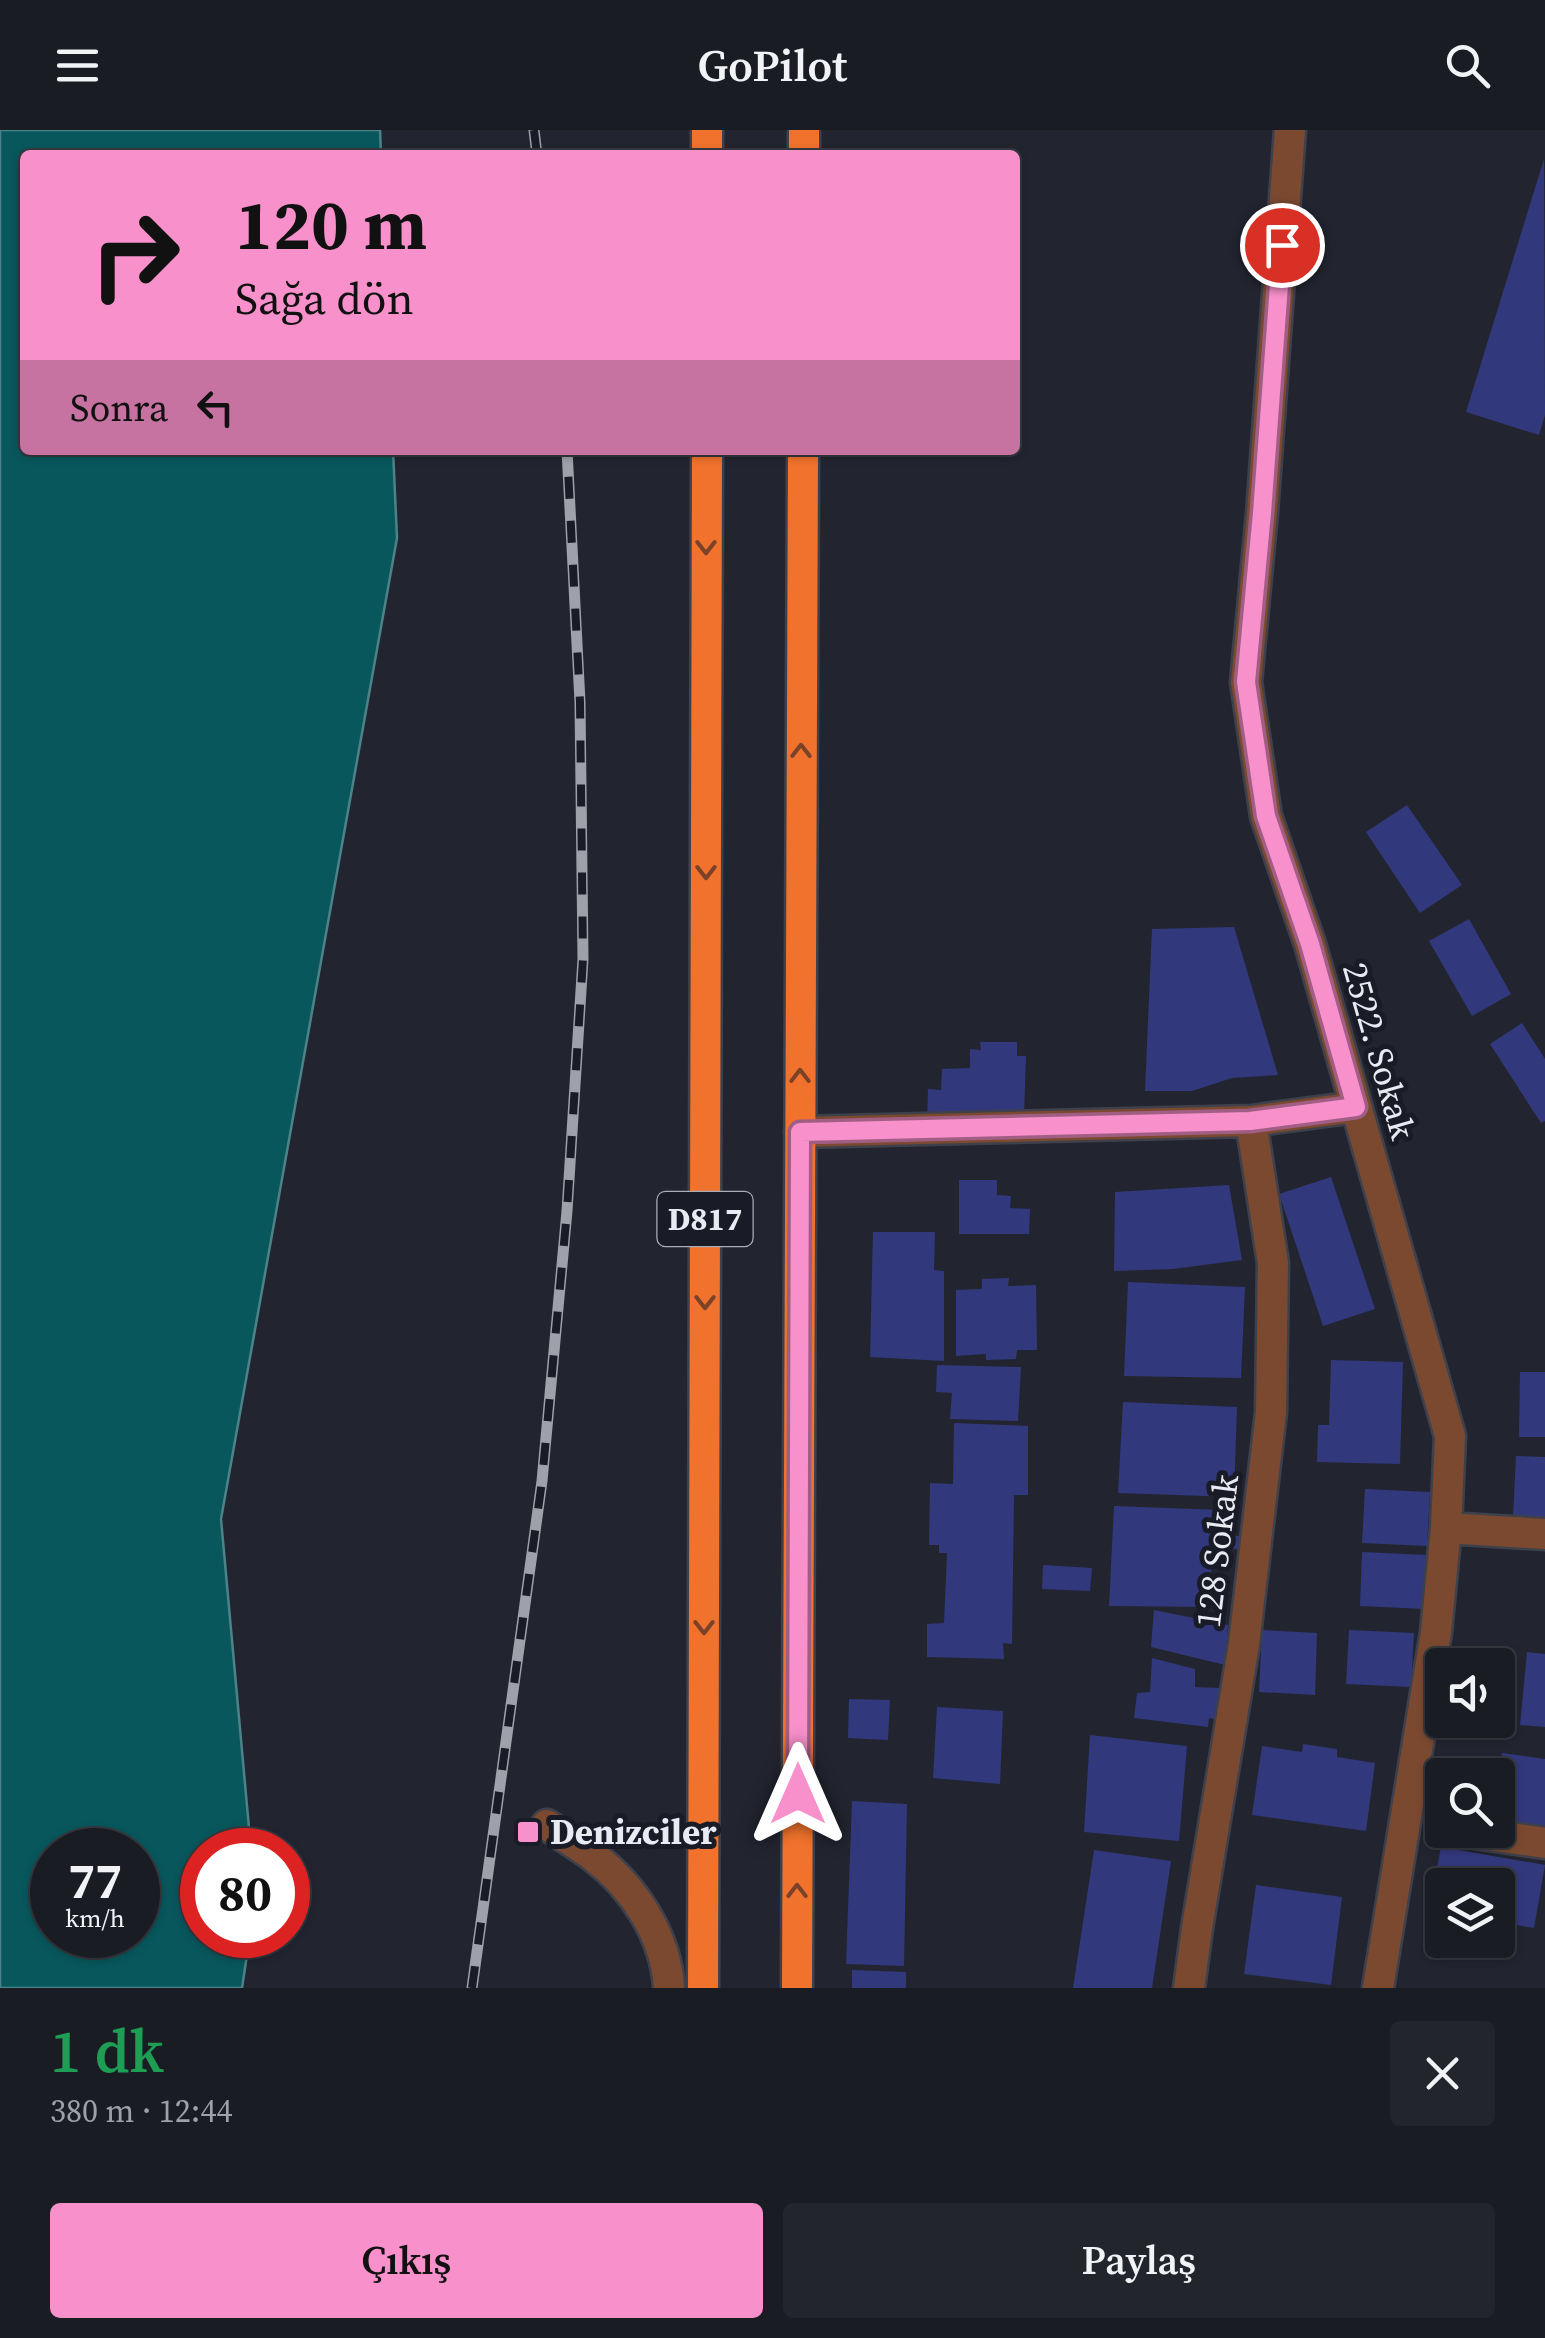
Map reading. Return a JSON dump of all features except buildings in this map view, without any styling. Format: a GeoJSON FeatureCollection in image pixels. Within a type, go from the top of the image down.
{"type":"FeatureCollection","features":[{"type":"Feature","properties":{"kind":"highway","name":"D817"},"geometry":{"type":"LineString","coordinates":[[703,1988],[706,455]]}},
{"type":"Feature","properties":{"kind":"highway","name":"D817"},"geometry":{"type":"LineString","coordinates":[[797,1988],[802,455]]}},
{"type":"Feature","properties":{"kind":"street","name":"2522. Sokak"},"geometry":{"type":"LineString","coordinates":[[1290,130],[1246,682],[1266,816],[1310,944],[1450,1436],[1436,1632],[1378,1988]]}},
{"type":"Feature","properties":{"kind":"street"},"geometry":{"type":"LineString","coordinates":[[800,1132],[1250,1121],[1356,1107]]}},
{"type":"Feature","properties":{"kind":"street","name":"128 Sokak"},"geometry":{"type":"LineString","coordinates":[[1189,1988],[1244,1644],[1271,1412],[1274,1263],[1250,1121]]}},
{"type":"Feature","properties":{"kind":"street"},"geometry":{"type":"LineString","coordinates":[[1446,1528],[1545,1534]]}},
{"type":"Feature","properties":{"kind":"street"},"geometry":{"type":"LineString","coordinates":[[1404,1822],[1425,1825]]}},
{"type":"Feature","properties":{"kind":"street"},"geometry":{"type":"LineString","coordinates":[[547,1826],[594,1856],[626,1885],[653,1926],[668,1971],[669,1988]]}},
{"type":"Feature","properties":{"kind":"street"},"geometry":{"type":"LineString","coordinates":[[1515,1839],[1545,1843]]}},
{"type":"Feature","properties":{"kind":"shaded area"},"geometry":{"type":"Polygon","coordinates":[[[0,130],[380,130],[381,150],[20,150],[20,455],[393,455],[397,538],[221,1519],[249,1828],[180,1828],[180,1958],[247,1958],[242,1988],[0,1988],[0,130]]]}},
{"type":"Feature","properties":{"kind":"railway"},"geometry":{"type":"LineString","coordinates":[[534,130],[536,150]]}},
{"type":"Feature","properties":{"kind":"railway"},"geometry":{"type":"LineString","coordinates":[[472,1988],[542,1481],[567,1211],[583,959],[580,702],[567,455]]}},
{"type":"Feature","properties":{"kind":"place","name":"Denizciler"},"geometry":{"type":"Point","coordinates":[528,1832]}},
{"type":"Feature","properties":{"kind":"route"},"geometry":{"type":"LineString","coordinates":[[798,1794],[800,1132],[1250,1121],[1356,1107],[1310,944],[1266,816],[1246,682],[1282,245]]}}]}
